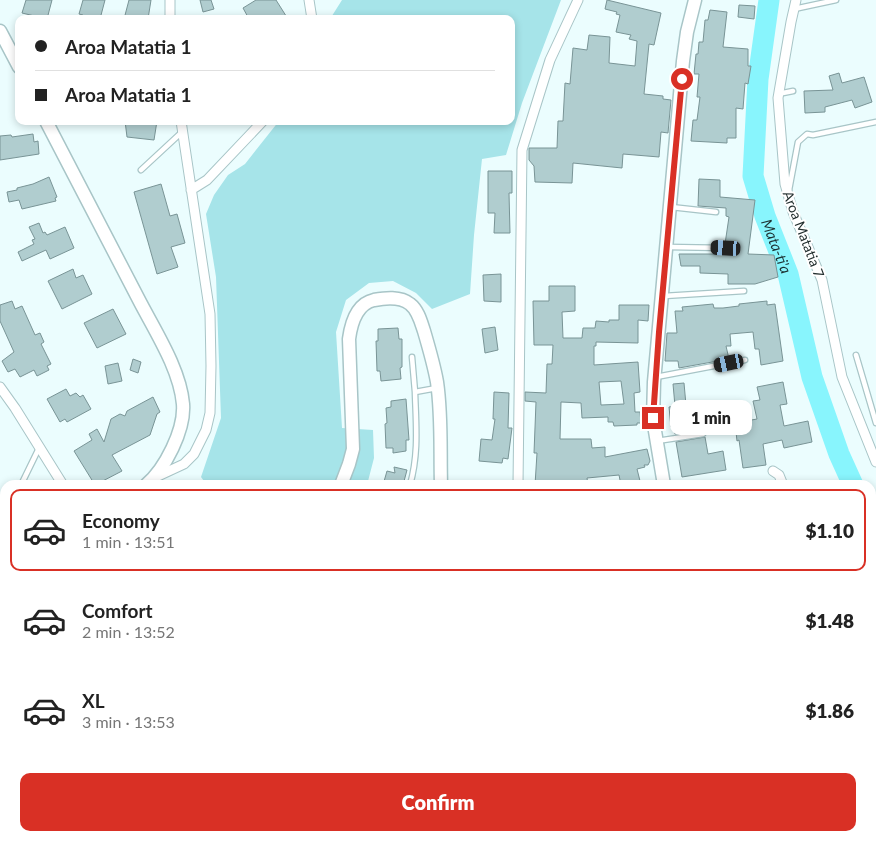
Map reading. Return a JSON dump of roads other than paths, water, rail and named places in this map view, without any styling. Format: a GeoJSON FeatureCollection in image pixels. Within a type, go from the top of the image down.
{"type":"FeatureCollection","features":[{"type":"Feature","properties":{"kind":"main road"},"geometry":{"type":"LineString","coordinates":[[663,480],[653,418],[655,377],[683,61],[687,32],[695,0]]}},
{"type":"Feature","properties":{"kind":"main road"},"geometry":{"type":"LineString","coordinates":[[0,31],[15,59]]}},
{"type":"Feature","properties":{"kind":"main road"},"geometry":{"type":"LineString","coordinates":[[48,125],[152,326],[173,368],[180,387],[183,406],[181,428],[176,441],[152,480]]}},
{"type":"Feature","properties":{"kind":"main road"},"geometry":{"type":"LineString","coordinates":[[343,480],[353,449],[350,326],[361,307],[369,301],[391,298],[401,299],[410,304],[416,311],[425,335],[438,388],[441,480]]}},
{"type":"Feature","properties":{"kind":"street"},"geometry":{"type":"LineString","coordinates":[[170,0],[170,15]]}},
{"type":"Feature","properties":{"kind":"street"},"geometry":{"type":"LineString","coordinates":[[309,0],[311,15]]}},
{"type":"Feature","properties":{"kind":"street"},"geometry":{"type":"LineString","coordinates":[[518,480],[522,150],[550,60],[578,0]]}},
{"type":"Feature","properties":{"kind":"street","name":"Aroa Matatia 7"},"geometry":{"type":"LineString","coordinates":[[795,4],[778,94],[785,184],[793,212],[822,280],[842,377],[876,462]]}},
{"type":"Feature","properties":{"kind":"street"},"geometry":{"type":"LineString","coordinates":[[153,480],[184,464],[194,454],[206,430],[210,413],[210,314],[181,125]]}},
{"type":"Feature","properties":{"kind":"street"},"geometry":{"type":"LineString","coordinates":[[191,190],[207,180],[259,125]]}},
{"type":"Feature","properties":{"kind":"street"},"geometry":{"type":"LineString","coordinates":[[0,387],[60,480]]}},
{"type":"Feature","properties":{"kind":"street"},"geometry":{"type":"LineString","coordinates":[[773,471],[779,475],[781,480]]}},
{"type":"Feature","properties":{"kind":"lane"},"geometry":{"type":"LineString","coordinates":[[795,4],[836,0]]}},
{"type":"Feature","properties":{"kind":"lane"},"geometry":{"type":"LineString","coordinates":[[778,94],[793,91]]}},
{"type":"Feature","properties":{"kind":"lane"},"geometry":{"type":"LineString","coordinates":[[788,196],[798,142],[802,138],[807,134],[813,135],[876,122]]}},
{"type":"Feature","properties":{"kind":"lane"},"geometry":{"type":"LineString","coordinates":[[141,170],[182,132]]}},
{"type":"Feature","properties":{"kind":"lane"},"geometry":{"type":"LineString","coordinates":[[671,207],[716,212]]}},
{"type":"Feature","properties":{"kind":"lane"},"geometry":{"type":"LineString","coordinates":[[667,247],[698,246],[726,248]]}},
{"type":"Feature","properties":{"kind":"lane"},"geometry":{"type":"LineString","coordinates":[[662,296],[744,291]]}},
{"type":"Feature","properties":{"kind":"lane"},"geometry":{"type":"LineString","coordinates":[[856,356],[876,423]]}},
{"type":"Feature","properties":{"kind":"lane"},"geometry":{"type":"LineString","coordinates":[[412,357],[417,454],[412,480]]}},
{"type":"Feature","properties":{"kind":"lane"},"geometry":{"type":"LineString","coordinates":[[655,377],[745,360]]}},
{"type":"Feature","properties":{"kind":"lane"},"geometry":{"type":"LineString","coordinates":[[415,392],[438,388]]}},
{"type":"Feature","properties":{"kind":"lane"},"geometry":{"type":"LineString","coordinates":[[656,441],[703,434]]}},
{"type":"Feature","properties":{"kind":"lane"},"geometry":{"type":"LineString","coordinates":[[23,480],[39,448]]}},
{"type":"Feature","properties":{"kind":"waterway","name":"Mata-ti'a"},"geometry":{"type":"LineString","coordinates":[[769,0],[758,79],[753,176],[765,216],[788,274],[812,377],[839,454],[851,480]]}}]}
